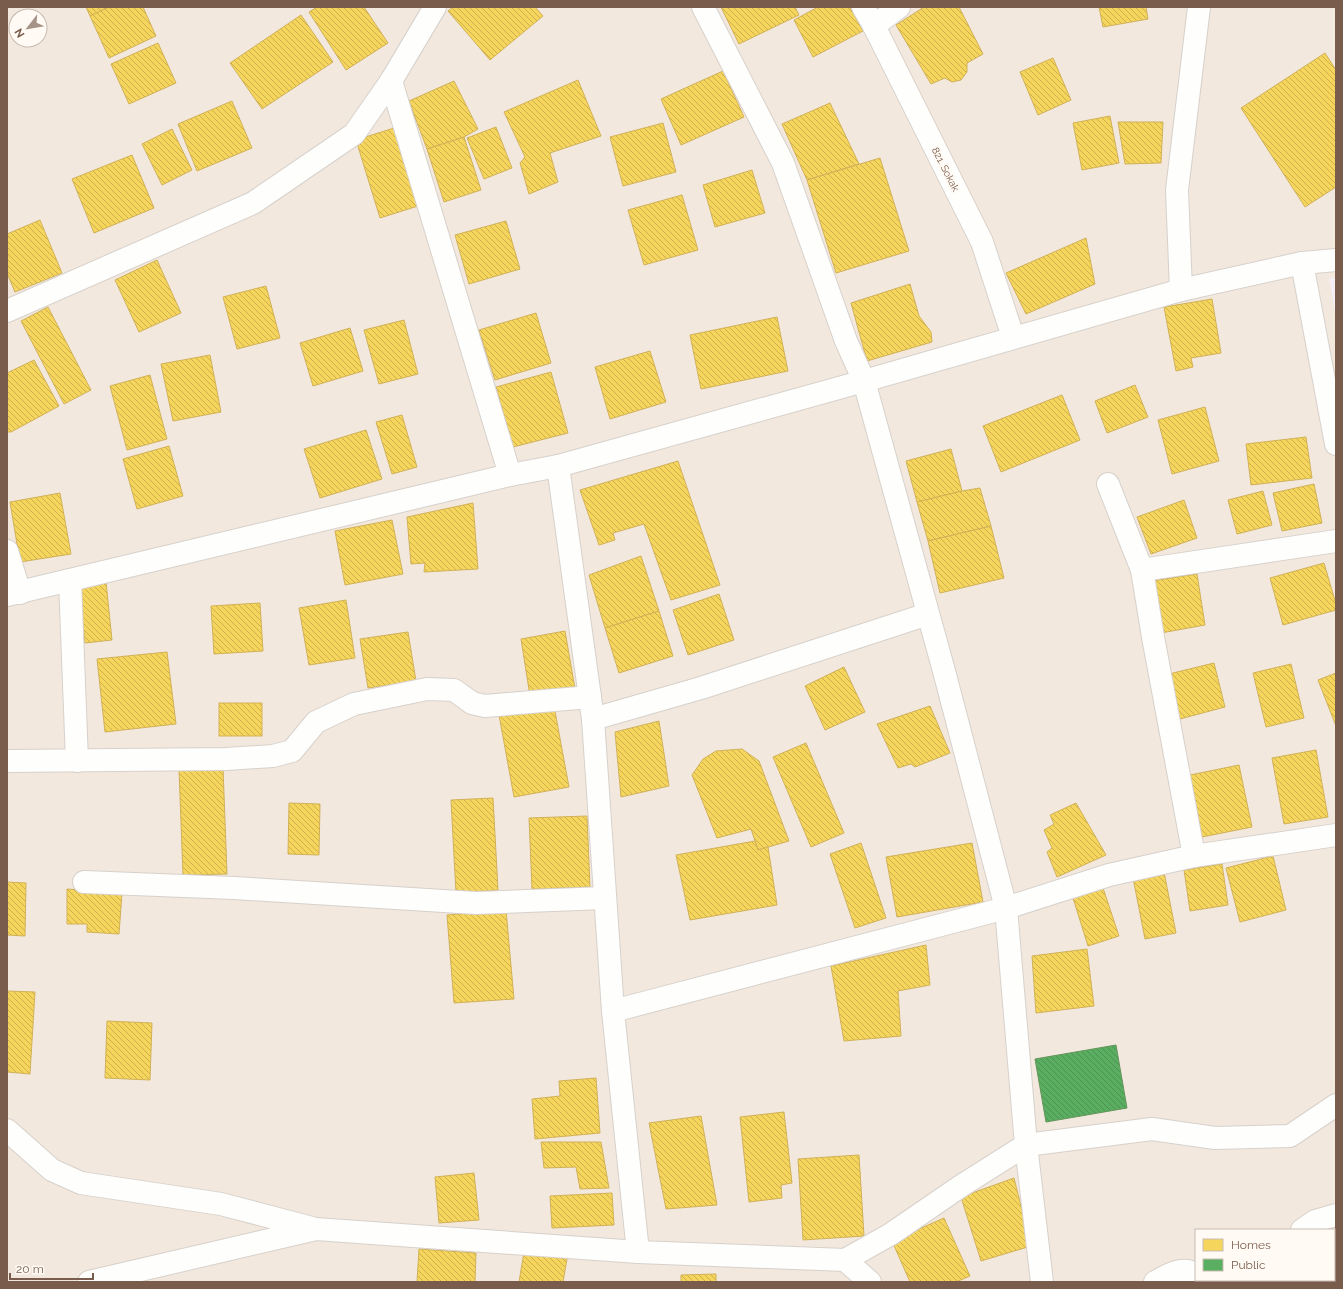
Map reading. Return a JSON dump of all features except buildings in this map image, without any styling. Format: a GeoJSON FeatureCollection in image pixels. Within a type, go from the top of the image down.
{"type":"FeatureCollection","features":[{"type":"Feature","properties":{"kind":"street"},"geometry":{"type":"LineString","coordinates":[[7,311],[252,203],[354,134],[391,81],[434,7]]}},
{"type":"Feature","properties":{"kind":"street"},"geometry":{"type":"LineString","coordinates":[[703,7],[783,163],[846,341],[864,381],[928,614],[1006,908],[1026,1145],[1042,1282]]}},
{"type":"Feature","properties":{"kind":"street","name":"821. Sokak"},"geometry":{"type":"LineString","coordinates":[[863,7],[874,26],[982,242],[1013,337]]}},
{"type":"Feature","properties":{"kind":"street"},"geometry":{"type":"LineString","coordinates":[[874,26],[899,7]]}},
{"type":"Feature","properties":{"kind":"street"},"geometry":{"type":"LineString","coordinates":[[1181,290],[1177,190],[1199,7]]}},
{"type":"Feature","properties":{"kind":"street"},"geometry":{"type":"LineString","coordinates":[[391,81],[510,475]]}},
{"type":"Feature","properties":{"kind":"street"},"geometry":{"type":"LineString","coordinates":[[7,551],[13,594],[510,475],[558,466],[864,381],[1181,290],[1302,263],[1336,260]]}},
{"type":"Feature","properties":{"kind":"street"},"geometry":{"type":"LineString","coordinates":[[1302,263],[1336,444]]}},
{"type":"Feature","properties":{"kind":"street"},"geometry":{"type":"LineString","coordinates":[[558,466],[593,719],[613,1011],[638,1252]]}},
{"type":"Feature","properties":{"kind":"street"},"geometry":{"type":"LineString","coordinates":[[1108,484],[1142,570],[1194,856]]}},
{"type":"Feature","properties":{"kind":"street"},"geometry":{"type":"LineString","coordinates":[[1142,570],[1336,541]]}},
{"type":"Feature","properties":{"kind":"street"},"geometry":{"type":"LineString","coordinates":[[70,580],[77,761]]}},
{"type":"Feature","properties":{"kind":"street"},"geometry":{"type":"LineString","coordinates":[[593,719],[701,688],[928,614]]}},
{"type":"Feature","properties":{"kind":"street"},"geometry":{"type":"LineString","coordinates":[[7,762],[226,759],[273,756],[292,751],[316,722],[354,704],[428,689],[454,690],[472,703],[485,706],[590,697]]}},
{"type":"Feature","properties":{"kind":"street"},"geometry":{"type":"LineString","coordinates":[[613,1011],[1006,908],[1109,875],[1194,856],[1336,835]]}},
{"type":"Feature","properties":{"kind":"street"},"geometry":{"type":"LineString","coordinates":[[84,882],[234,888],[476,903],[605,898]]}},
{"type":"Feature","properties":{"kind":"street"},"geometry":{"type":"LineString","coordinates":[[7,1130],[52,1170],[81,1183],[221,1204],[316,1229],[638,1252],[845,1260],[891,1234],[961,1186],[1026,1145],[1152,1129],[1215,1138],[1290,1136],[1336,1105]]}},
{"type":"Feature","properties":{"kind":"street"},"geometry":{"type":"LineString","coordinates":[[1303,1229],[1315,1221],[1336,1215]]}},
{"type":"Feature","properties":{"kind":"street"},"geometry":{"type":"LineString","coordinates":[[89,1282],[316,1229]]}},
{"type":"Feature","properties":{"kind":"street"},"geometry":{"type":"LineString","coordinates":[[845,1260],[870,1282]]}},
{"type":"Feature","properties":{"kind":"street"},"geometry":{"type":"LineString","coordinates":[[1155,1282],[1172,1273],[1189,1270],[1195,1273]]}},
{"type":"Feature","properties":{"kind":"shaded area"},"geometry":{"type":"Polygon","coordinates":[[[7,7],[1336,7],[1336,1282],[7,1282],[7,7]]]}},
{"type":"Feature","properties":{"kind":"shaded area"},"geometry":{"type":"Polygon","coordinates":[[[1329,278],[1336,278],[1336,318],[1329,278]]]}}]}
